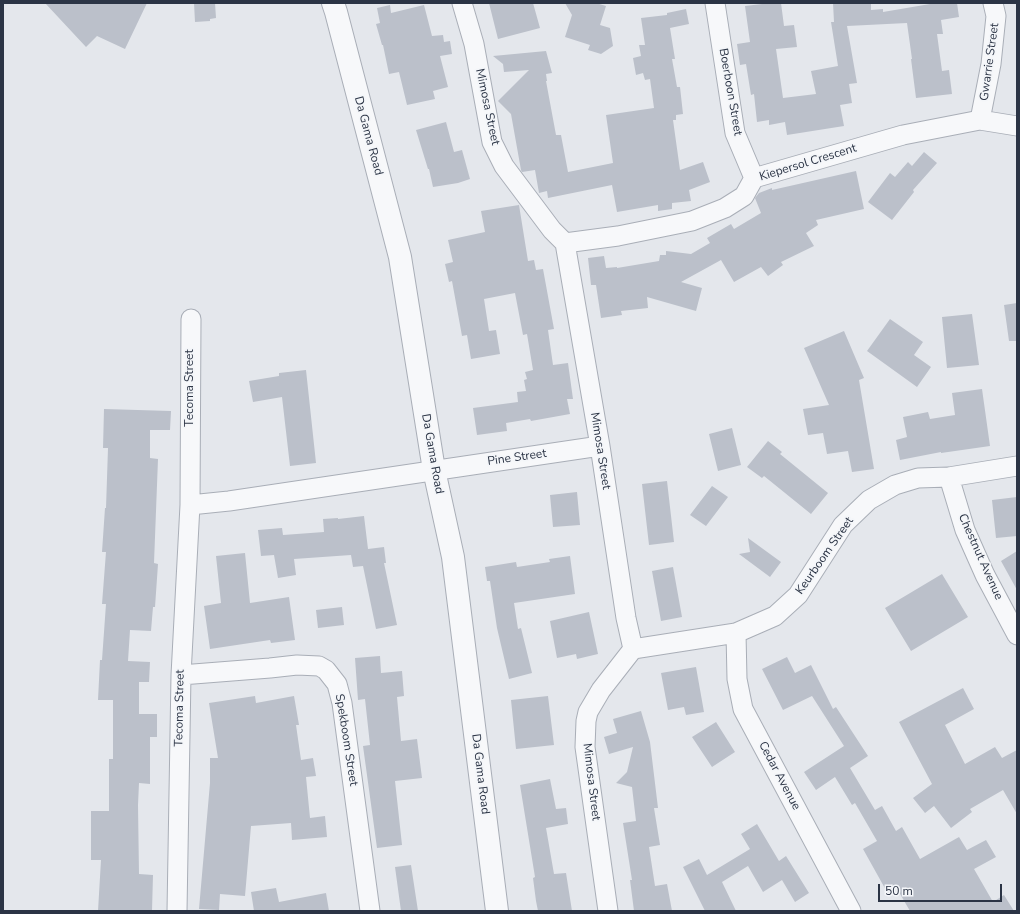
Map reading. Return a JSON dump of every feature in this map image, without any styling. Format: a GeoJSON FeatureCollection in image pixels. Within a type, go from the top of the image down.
{"type":"FeatureCollection","features":[{"type":"Feature","properties":{"kind":"street","name":"Da Gama Road"},"geometry":{"type":"LineString","coordinates":[[332,3],[336,12],[400,257],[434,470],[453,558],[497,911]]}},
{"type":"Feature","properties":{"kind":"street","name":"Mimosa Street"},"geometry":{"type":"LineString","coordinates":[[462,3],[474,44],[492,142],[504,166],[552,230],[564,242],[600,446],[626,618],[633,649],[601,690],[588,712],[586,721],[585,747],[608,911]]}},
{"type":"Feature","properties":{"kind":"street","name":"Boerboon Street"},"geometry":{"type":"LineString","coordinates":[[715,3],[735,133],[754,178]]}},
{"type":"Feature","properties":{"kind":"street","name":"Gwarrie Street"},"geometry":{"type":"LineString","coordinates":[[980,120],[992,56],[996,16],[993,3]]}},
{"type":"Feature","properties":{"kind":"street","name":"Kiepersol Crescent"},"geometry":{"type":"LineString","coordinates":[[564,242],[618,236],[692,221],[725,208],[744,196],[754,178],[903,135],[980,120],[1017,126]]}},
{"type":"Feature","properties":{"kind":"street","name":"Tecoma Street"},"geometry":{"type":"LineString","coordinates":[[177,911],[181,675],[190,506],[191,319]]}},
{"type":"Feature","properties":{"kind":"street","name":"Pine Street"},"geometry":{"type":"LineString","coordinates":[[434,470],[600,446]]}},
{"type":"Feature","properties":{"kind":"street","name":"Keurboom Street"},"geometry":{"type":"LineString","coordinates":[[633,649],[736,632],[775,616],[798,595],[843,525],[869,500],[881,491],[918,478],[949,477],[1017,466]]}},
{"type":"Feature","properties":{"kind":"street"},"geometry":{"type":"LineString","coordinates":[[190,506],[434,470]]}},
{"type":"Feature","properties":{"kind":"street","name":"Chestnut Avenue"},"geometry":{"type":"LineString","coordinates":[[949,477],[968,536],[985,575],[1017,634]]}},
{"type":"Feature","properties":{"kind":"street","name":"Cedar Avenue"},"geometry":{"type":"LineString","coordinates":[[736,632],[737,679],[743,709],[851,911]]}},
{"type":"Feature","properties":{"kind":"street","name":"Spekboom Street"},"geometry":{"type":"LineString","coordinates":[[181,675],[297,665],[319,666],[326,670],[337,684],[342,702],[370,911]]}},
{"type":"Feature","properties":{"kind":"building"},"geometry":{"type":"Polygon","coordinates":[[[45,3],[147,3],[125,49],[97,36],[86,47],[45,3]]]}},
{"type":"Feature","properties":{"kind":"building"},"geometry":{"type":"Polygon","coordinates":[[[194,3],[215,3],[216,18],[210,19],[210,21],[195,22],[194,3]]]}},
{"type":"Feature","properties":{"kind":"building"},"geometry":{"type":"Polygon","coordinates":[[[489,3],[533,3],[540,28],[498,39],[489,3]]]}},
{"type":"Feature","properties":{"kind":"building"},"geometry":{"type":"Polygon","coordinates":[[[565,3],[596,3],[606,6],[600,25],[610,28],[613,46],[601,54],[588,50],[590,45],[565,37],[572,15],[565,3]]]}},
{"type":"Feature","properties":{"kind":"building"},"geometry":{"type":"Polygon","coordinates":[[[762,3],[781,3],[784,26],[794,25],[797,47],[776,49],[783,98],[816,94],[811,71],[838,66],[831,22],[834,22],[833,3],[871,3],[871,10],[883,9],[883,12],[930,3],[957,3],[959,17],[941,20],[943,34],[937,34],[942,71],[949,70],[952,94],[916,98],[907,23],[847,26],[857,83],[849,84],[852,103],[840,105],[844,126],[787,135],[785,122],[769,125],[769,120],[757,122],[754,94],[751,95],[746,64],[740,65],[737,44],[750,42],[745,6],[762,3]]]}},
{"type":"Feature","properties":{"kind":"building"},"geometry":{"type":"Polygon","coordinates":[[[390,5],[391,13],[424,5],[432,36],[443,35],[444,42],[450,41],[452,54],[440,56],[448,87],[433,91],[435,99],[407,105],[399,72],[389,74],[383,45],[376,24],[380,23],[377,8],[390,5]]]}},
{"type":"Feature","properties":{"kind":"building"},"geometry":{"type":"Polygon","coordinates":[[[686,9],[689,24],[670,28],[675,59],[672,59],[677,87],[680,87],[683,114],[676,115],[676,120],[673,120],[680,170],[703,162],[710,182],[689,190],[691,201],[672,203],[672,209],[658,211],[658,205],[617,212],[612,185],[548,198],[547,191],[539,193],[535,170],[522,172],[521,170],[511,114],[498,101],[529,70],[504,72],[503,64],[493,56],[546,51],[552,73],[546,74],[546,81],[556,135],[561,135],[568,172],[613,163],[606,115],[654,108],[650,79],[645,80],[643,73],[636,75],[633,58],[641,56],[639,45],[645,45],[641,18],[667,15],[667,13],[686,9]]]}},
{"type":"Feature","properties":{"kind":"building"},"geometry":{"type":"Polygon","coordinates":[[[446,122],[454,152],[462,150],[470,179],[458,183],[433,187],[429,169],[416,130],[446,122]]]}},
{"type":"Feature","properties":{"kind":"building"},"geometry":{"type":"Polygon","coordinates":[[[924,152],[937,163],[913,190],[914,192],[892,220],[868,202],[890,173],[895,177],[908,162],[912,166],[924,152]]]}},
{"type":"Feature","properties":{"kind":"building"},"geometry":{"type":"Polygon","coordinates":[[[856,171],[864,209],[816,220],[818,225],[806,233],[814,246],[781,262],[783,265],[768,276],[761,267],[734,282],[721,260],[681,282],[702,288],[696,311],[647,297],[648,308],[621,311],[622,315],[601,318],[596,285],[591,285],[588,258],[604,256],[606,268],[617,268],[659,261],[660,255],[666,255],[666,251],[691,254],[710,243],[707,238],[731,224],[734,229],[761,213],[755,198],[759,193],[772,188],[772,190],[856,171]]]}},
{"type":"Feature","properties":{"kind":"building"},"geometry":{"type":"Polygon","coordinates":[[[519,205],[528,261],[534,260],[536,270],[543,269],[554,329],[548,330],[553,365],[568,363],[573,399],[567,399],[570,414],[531,421],[530,419],[506,423],[507,431],[477,435],[473,408],[518,402],[517,392],[526,391],[524,380],[527,379],[525,372],[533,370],[527,334],[523,335],[515,293],[484,299],[489,331],[496,330],[500,354],[471,359],[467,335],[462,336],[452,281],[449,282],[445,264],[453,262],[448,240],[485,232],[481,211],[519,205]]]}},
{"type":"Feature","properties":{"kind":"building"},"geometry":{"type":"Polygon","coordinates":[[[1017,303],[1017,341],[1009,341],[1004,305],[1017,303]]]}},
{"type":"Feature","properties":{"kind":"building"},"geometry":{"type":"Polygon","coordinates":[[[972,314],[979,365],[947,368],[942,317],[972,314]]]}},
{"type":"Feature","properties":{"kind":"building"},"geometry":{"type":"Polygon","coordinates":[[[890,319],[923,342],[914,355],[931,367],[917,387],[867,351],[890,319]]]}},
{"type":"Feature","properties":{"kind":"building"},"geometry":{"type":"Polygon","coordinates":[[[844,331],[864,378],[859,380],[874,469],[852,472],[848,451],[827,454],[823,433],[808,435],[803,409],[829,405],[804,348],[844,331]]]}},
{"type":"Feature","properties":{"kind":"building"},"geometry":{"type":"Polygon","coordinates":[[[306,370],[316,463],[290,466],[282,397],[253,402],[249,381],[279,376],[279,373],[306,370]]]}},
{"type":"Feature","properties":{"kind":"building"},"geometry":{"type":"Polygon","coordinates":[[[982,389],[990,446],[941,452],[900,460],[896,440],[907,437],[903,417],[928,412],[930,419],[955,415],[952,393],[982,389]]]}},
{"type":"Feature","properties":{"kind":"building"},"geometry":{"type":"Polygon","coordinates":[[[104,409],[171,411],[170,430],[150,430],[150,458],[158,459],[154,563],[158,564],[155,607],[153,607],[151,631],[130,630],[128,661],[150,662],[149,682],[139,682],[139,714],[157,714],[157,737],[150,737],[150,784],[139,783],[138,805],[139,874],[153,875],[152,911],[98,911],[101,860],[91,860],[91,811],[109,811],[109,759],[113,759],[113,700],[98,700],[100,660],[102,660],[106,604],[102,604],[106,552],[102,552],[106,508],[108,448],[103,448],[104,409]]]}},
{"type":"Feature","properties":{"kind":"building"},"geometry":{"type":"Polygon","coordinates":[[[732,428],[741,465],[718,471],[709,434],[732,428]]]}},
{"type":"Feature","properties":{"kind":"building"},"geometry":{"type":"Polygon","coordinates":[[[768,441],[782,452],[780,454],[828,493],[811,514],[764,476],[762,478],[747,467],[768,441]]]}},
{"type":"Feature","properties":{"kind":"building"},"geometry":{"type":"Polygon","coordinates":[[[667,481],[674,542],[649,545],[642,484],[667,481]]]}},
{"type":"Feature","properties":{"kind":"building"},"geometry":{"type":"Polygon","coordinates":[[[712,486],[728,497],[706,526],[690,515],[712,486]]]}},
{"type":"Feature","properties":{"kind":"building"},"geometry":{"type":"Polygon","coordinates":[[[577,492],[580,525],[553,527],[550,495],[577,492]]]}},
{"type":"Feature","properties":{"kind":"building"},"geometry":{"type":"Polygon","coordinates":[[[1017,497],[1017,536],[996,538],[992,500],[1017,497]]]}},
{"type":"Feature","properties":{"kind":"building"},"geometry":{"type":"Polygon","coordinates":[[[364,516],[368,549],[384,547],[386,563],[384,563],[397,625],[376,629],[363,566],[353,567],[351,555],[294,559],[296,575],[278,578],[274,555],[261,556],[258,530],[282,528],[283,535],[324,532],[323,519],[364,516]]]}},
{"type":"Feature","properties":{"kind":"building"},"geometry":{"type":"Polygon","coordinates":[[[748,538],[781,562],[770,577],[739,554],[750,552],[748,538]]]}},
{"type":"Feature","properties":{"kind":"building"},"geometry":{"type":"Polygon","coordinates":[[[1017,551],[1017,590],[1001,561],[1017,551]]]}},
{"type":"Feature","properties":{"kind":"building"},"geometry":{"type":"Polygon","coordinates":[[[245,553],[250,603],[289,597],[295,640],[271,643],[270,640],[210,649],[204,606],[221,603],[216,556],[245,553]]]}},
{"type":"Feature","properties":{"kind":"building"},"geometry":{"type":"Polygon","coordinates":[[[570,556],[575,594],[514,603],[518,629],[521,628],[532,673],[509,679],[497,628],[490,581],[487,581],[485,567],[516,562],[517,567],[550,562],[549,559],[570,556]]]}},
{"type":"Feature","properties":{"kind":"building"},"geometry":{"type":"Polygon","coordinates":[[[673,567],[682,617],[661,621],[652,571],[673,567]]]}},
{"type":"Feature","properties":{"kind":"building"},"geometry":{"type":"Polygon","coordinates":[[[942,574],[968,617],[911,651],[885,608],[942,574]]]}},
{"type":"Feature","properties":{"kind":"building"},"geometry":{"type":"Polygon","coordinates":[[[342,607],[344,625],[318,628],[316,610],[342,607]]]}},
{"type":"Feature","properties":{"kind":"building"},"geometry":{"type":"Polygon","coordinates":[[[589,612],[598,654],[577,659],[576,654],[557,658],[550,621],[589,612]]]}},
{"type":"Feature","properties":{"kind":"building"},"geometry":{"type":"Polygon","coordinates":[[[380,656],[381,673],[402,671],[404,696],[397,697],[401,741],[417,739],[422,778],[395,781],[402,845],[377,848],[363,746],[370,745],[365,699],[358,700],[355,658],[380,656]]]}},
{"type":"Feature","properties":{"kind":"building"},"geometry":{"type":"Polygon","coordinates":[[[787,657],[795,673],[811,665],[833,709],[836,707],[868,756],[850,768],[875,810],[882,806],[896,831],[902,827],[920,859],[959,837],[967,850],[986,840],[996,857],[974,869],[993,902],[1004,895],[1014,911],[910,911],[896,887],[887,892],[863,849],[877,841],[855,803],[852,805],[835,777],[816,790],[804,772],[844,746],[812,696],[783,710],[762,669],[787,657]]]}},
{"type":"Feature","properties":{"kind":"building"},"geometry":{"type":"Polygon","coordinates":[[[696,667],[704,712],[686,715],[684,707],[668,710],[661,673],[696,667]]]}},
{"type":"Feature","properties":{"kind":"building"},"geometry":{"type":"Polygon","coordinates":[[[963,688],[974,709],[945,725],[965,764],[995,747],[1002,758],[1017,750],[1017,814],[1003,790],[970,809],[972,812],[951,828],[934,806],[925,813],[913,798],[932,784],[899,722],[963,688]]]}},
{"type":"Feature","properties":{"kind":"building"},"geometry":{"type":"Polygon","coordinates":[[[255,696],[256,703],[294,696],[299,725],[296,725],[301,760],[313,758],[316,776],[306,777],[310,818],[325,816],[327,837],[292,840],[291,823],[251,826],[245,896],[220,894],[219,910],[199,909],[210,783],[210,758],[218,758],[209,703],[255,696]]]}},
{"type":"Feature","properties":{"kind":"building"},"geometry":{"type":"Polygon","coordinates":[[[548,696],[554,745],[516,749],[511,700],[548,696]]]}},
{"type":"Feature","properties":{"kind":"building"},"geometry":{"type":"Polygon","coordinates":[[[641,711],[650,742],[658,808],[654,808],[660,845],[649,847],[655,886],[667,884],[672,911],[634,911],[630,880],[632,880],[623,823],[636,821],[632,787],[616,783],[627,772],[633,747],[609,754],[604,737],[617,733],[613,719],[641,711]]]}},
{"type":"Feature","properties":{"kind":"building"},"geometry":{"type":"Polygon","coordinates":[[[716,722],[735,752],[712,767],[692,737],[716,722]]]}},
{"type":"Feature","properties":{"kind":"building"},"geometry":{"type":"Polygon","coordinates":[[[550,779],[556,809],[566,808],[568,824],[546,828],[554,874],[566,873],[572,911],[538,911],[536,901],[533,878],[535,877],[520,785],[550,779]]]}},
{"type":"Feature","properties":{"kind":"building"},"geometry":{"type":"Polygon","coordinates":[[[757,824],[779,861],[786,856],[809,893],[795,902],[782,880],[763,892],[748,866],[722,882],[736,911],[705,911],[683,867],[699,859],[707,875],[750,849],[741,834],[757,824]]]}},
{"type":"Feature","properties":{"kind":"building"},"geometry":{"type":"Polygon","coordinates":[[[411,865],[418,911],[401,911],[395,867],[411,865]]]}},
{"type":"Feature","properties":{"kind":"building"},"geometry":{"type":"Polygon","coordinates":[[[276,888],[279,902],[326,893],[329,911],[254,911],[251,892],[276,888]]]}}]}
